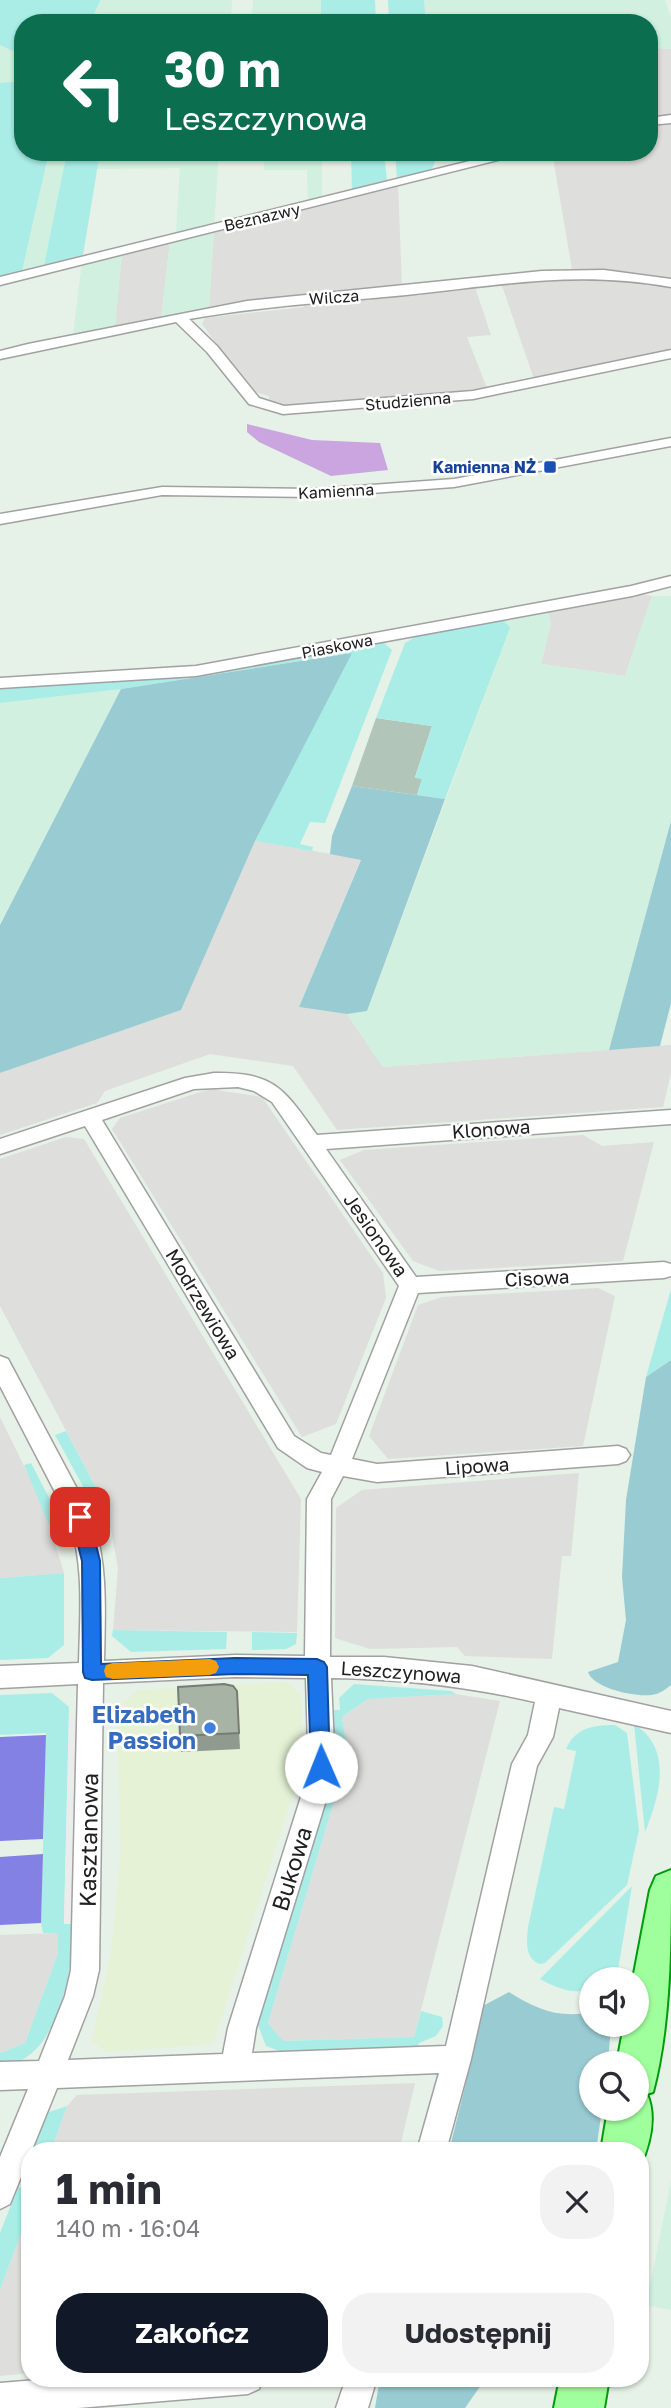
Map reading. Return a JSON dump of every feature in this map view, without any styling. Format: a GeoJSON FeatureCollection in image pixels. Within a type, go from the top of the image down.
{"type":"FeatureCollection","features":[{"type":"Feature","properties":{"kind":"main road"},"geometry":{"type":"LineString","coordinates":[[642,2051],[671,1889]]}},
{"type":"Feature","properties":{"kind":"main road"},"geometry":{"type":"LineString","coordinates":[[626,2142],[629,2121]]}},
{"type":"Feature","properties":{"kind":"main road"},"geometry":{"type":"LineString","coordinates":[[579,2408],[582,2387]]}},
{"type":"Feature","properties":{"kind":"street","name":"Beznazwy"},"geometry":{"type":"LineString","coordinates":[[0,281],[482,161]]}},
{"type":"Feature","properties":{"kind":"street","name":"Wilcza"},"geometry":{"type":"LineString","coordinates":[[0,355],[121,327],[236,307],[415,290],[536,273],[620,275],[671,284]]}},
{"type":"Feature","properties":{"kind":"street","name":"Studzienna"},"geometry":{"type":"LineString","coordinates":[[180,318],[212,349],[254,401],[284,410],[473,396],[671,354]]}},
{"type":"Feature","properties":{"kind":"street","name":"Kamienna"},"geometry":{"type":"LineString","coordinates":[[0,519],[162,491],[316,493],[454,483],[671,442]]}},
{"type":"Feature","properties":{"kind":"street","name":"Piaskowa"},"geometry":{"type":"LineString","coordinates":[[0,683],[196,671],[632,591],[671,581]]}},
{"type":"Feature","properties":{"kind":"street","name":"Jesionowa"},"geometry":{"type":"LineString","coordinates":[[0,1147],[192,1083],[207,1080],[240,1082],[274,1092],[410,1285],[336,1466],[319,1499],[317,1667]]}},
{"type":"Feature","properties":{"kind":"street","name":"Klonowa"},"geometry":{"type":"LineString","coordinates":[[312,1143],[671,1116]]}},
{"type":"Feature","properties":{"kind":"street","name":"Modrzewiowa"},"geometry":{"type":"LineString","coordinates":[[90,1117],[286,1442],[315,1461],[336,1466]]}},
{"type":"Feature","properties":{"kind":"street","name":"Cisowa"},"geometry":{"type":"LineString","coordinates":[[410,1285],[664,1270]]}},
{"type":"Feature","properties":{"kind":"street","name":"Kasztanowa"},"geometry":{"type":"LineString","coordinates":[[0,1365],[80,1517],[88,1540],[93,1583],[85,1970],[79,1996],[0,2194]]}},
{"type":"Feature","properties":{"kind":"street","name":"Lipowa"},"geometry":{"type":"LineString","coordinates":[[336,1466],[377,1473],[618,1455]]}},
{"type":"Feature","properties":{"kind":"street","name":"Leszczynowa"},"geometry":{"type":"LineString","coordinates":[[0,1677],[235,1666],[424,1671],[472,1677],[671,1722]]}},
{"type":"Feature","properties":{"kind":"street","name":"Bukowa"},"geometry":{"type":"LineString","coordinates":[[235,2067],[242,2028],[318,1784],[321,1748],[317,1667]]}},
{"type":"Feature","properties":{"kind":"street"},"geometry":{"type":"LineString","coordinates":[[434,2142],[457,2059],[525,1764],[540,1737],[549,1695]]}},
{"type":"Feature","properties":{"kind":"street"},"geometry":{"type":"LineString","coordinates":[[0,2076],[457,2059]]}},
{"type":"Feature","properties":{"kind":"street"},"geometry":{"type":"LineString","coordinates":[[0,2399],[141,2387]]}},
{"type":"Feature","properties":{"kind":"street"},"geometry":{"type":"LineString","coordinates":[[352,2408],[359,2387]]}},
{"type":"Feature","properties":{"kind":"shaded area"},"geometry":{"type":"Polygon","coordinates":[[[0,0],[100,0],[94,14],[14,14],[14,51],[0,45],[0,0]]]}},
{"type":"Feature","properties":{"kind":"shaded area"},"geometry":{"type":"Polygon","coordinates":[[[100,0],[232,0],[231,14],[94,14],[100,0]]]}},
{"type":"Feature","properties":{"kind":"shaded area"},"geometry":{"type":"Polygon","coordinates":[[[253,0],[321,0],[321,14],[252,14],[253,0]]]}},
{"type":"Feature","properties":{"kind":"shaded area"},"geometry":{"type":"Polygon","coordinates":[[[321,0],[375,0],[376,14],[321,14],[321,0]]]}},
{"type":"Feature","properties":{"kind":"shaded area"},"geometry":{"type":"Polygon","coordinates":[[[388,0],[424,0],[425,14],[389,14],[388,0]]]}},
{"type":"Feature","properties":{"kind":"shaded area"},"geometry":{"type":"Polygon","coordinates":[[[424,0],[665,0],[671,18],[671,49],[658,49],[658,14],[425,14],[424,0]]]}},
{"type":"Feature","properties":{"kind":"shaded area"},"geometry":{"type":"Polygon","coordinates":[[[0,45],[14,51],[14,82],[0,83],[0,45]]]}},
{"type":"Feature","properties":{"kind":"shaded area"},"geometry":{"type":"Polygon","coordinates":[[[658,49],[671,49],[671,279],[572,269],[554,161],[658,161],[658,49]]]}},
{"type":"Feature","properties":{"kind":"shaded area"},"geometry":{"type":"Polygon","coordinates":[[[14,82],[14,161],[47,161],[22,271],[0,276],[0,83],[14,82]]]}},
{"type":"Feature","properties":{"kind":"shaded area"},"geometry":{"type":"Polygon","coordinates":[[[47,161],[65,161],[44,265],[22,271],[47,161]]]}},
{"type":"Feature","properties":{"kind":"shaded area"},"geometry":{"type":"Polygon","coordinates":[[[65,161],[99,161],[83,255],[44,265],[65,161]]]}},
{"type":"Feature","properties":{"kind":"shaded area"},"geometry":{"type":"Polygon","coordinates":[[[98,161],[218,161],[214,225],[176,233],[180,168],[97,169],[98,161]]]}},
{"type":"Feature","properties":{"kind":"shaded area"},"geometry":{"type":"Polygon","coordinates":[[[264,161],[322,161],[322,200],[308,203],[307,170],[264,170],[264,161]]]}},
{"type":"Feature","properties":{"kind":"shaded area"},"geometry":{"type":"Polygon","coordinates":[[[351,161],[385,161],[387,181],[352,191],[351,161]]]}},
{"type":"Feature","properties":{"kind":"shaded area"},"geometry":{"type":"Polygon","coordinates":[[[396,161],[435,161],[432,169],[397,179],[396,161]]]}},
{"type":"Feature","properties":{"kind":"shaded area"},"geometry":{"type":"Polygon","coordinates":[[[398,184],[402,288],[297,296],[209,307],[214,231],[398,184]]]}},
{"type":"Feature","properties":{"kind":"shaded area"},"geometry":{"type":"Polygon","coordinates":[[[214,231],[209,309],[161,319],[170,241],[214,231]]]}},
{"type":"Feature","properties":{"kind":"shaded area"},"geometry":{"type":"Polygon","coordinates":[[[170,241],[161,319],[115,326],[122,253],[170,241]]]}},
{"type":"Feature","properties":{"kind":"shaded area"},"geometry":{"type":"Polygon","coordinates":[[[122,253],[115,326],[73,335],[82,262],[122,253]]]}},
{"type":"Feature","properties":{"kind":"shaded area"},"geometry":{"type":"Polygon","coordinates":[[[544,275],[636,279],[671,287],[671,349],[534,379],[500,280],[544,275]]]}},
{"type":"Feature","properties":{"kind":"shaded area"},"geometry":{"type":"Polygon","coordinates":[[[474,284],[491,335],[467,337],[487,388],[461,393],[303,405],[275,404],[269,401],[269,396],[251,391],[202,324],[205,318],[304,307],[303,302],[474,284]]]}},
{"type":"Feature","properties":{"kind":"shaded area"},"geometry":{"type":"Polygon","coordinates":[[[247,424],[312,440],[380,443],[388,470],[331,476],[259,442],[247,432],[247,424]]]}},
{"type":"Feature","properties":{"kind":"shaded area"},"geometry":{"type":"Polygon","coordinates":[[[635,593],[652,596],[625,676],[541,664],[551,623],[547,610],[635,593]]]}},
{"type":"Feature","properties":{"kind":"shaded area"},"geometry":{"type":"Polygon","coordinates":[[[652,596],[671,596],[671,821],[609,1050],[383,1067],[347,1014],[367,1011],[510,628],[502,618],[547,610],[551,623],[541,664],[625,676],[652,596]]]}},
{"type":"Feature","properties":{"kind":"shaded area"},"geometry":{"type":"Polygon","coordinates":[[[502,618],[510,628],[445,799],[417,795],[422,779],[415,778],[432,726],[376,718],[405,643],[420,634],[502,618]]]}},
{"type":"Feature","properties":{"kind":"shaded area"},"geometry":{"type":"Polygon","coordinates":[[[382,641],[392,650],[325,823],[310,822],[300,844],[313,847],[312,851],[255,841],[351,653],[121,689],[0,703],[0,687],[168,677],[382,641]]]}},
{"type":"Feature","properties":{"kind":"shaded area"},"geometry":{"type":"Polygon","coordinates":[[[352,653],[255,841],[181,1010],[0,1073],[0,925],[121,689],[352,653]]]}},
{"type":"Feature","properties":{"kind":"shaded area"},"geometry":{"type":"Polygon","coordinates":[[[121,689],[0,924],[0,703],[121,689]]]}},
{"type":"Feature","properties":{"kind":"shaded area"},"geometry":{"type":"Polygon","coordinates":[[[376,718],[432,726],[415,777],[422,779],[417,795],[352,786],[376,718]]]}},
{"type":"Feature","properties":{"kind":"shaded area"},"geometry":{"type":"Polygon","coordinates":[[[352,786],[445,799],[367,1011],[347,1014],[299,1007],[361,860],[330,854],[332,836],[352,786]]]}},
{"type":"Feature","properties":{"kind":"shaded area"},"geometry":{"type":"Polygon","coordinates":[[[671,821],[671,1003],[660,1046],[609,1050],[671,821]]]}},
{"type":"Feature","properties":{"kind":"shaded area"},"geometry":{"type":"Polygon","coordinates":[[[255,841],[361,859],[299,1007],[347,1014],[383,1067],[671,1045],[671,1073],[663,1107],[337,1130],[293,1066],[210,1054],[105,1091],[97,1103],[0,1135],[0,1073],[181,1010],[255,841]]]}},
{"type":"Feature","properties":{"kind":"shaded area"},"geometry":{"type":"Polygon","coordinates":[[[210,1089],[262,1097],[383,1273],[386,1298],[336,1424],[302,1437],[112,1129],[120,1118],[210,1089]]]}},
{"type":"Feature","properties":{"kind":"shaded area"},"geometry":{"type":"Polygon","coordinates":[[[583,1135],[602,1146],[654,1142],[623,1261],[439,1271],[413,1261],[340,1160],[364,1150],[583,1135]]]}},
{"type":"Feature","properties":{"kind":"shaded area"},"geometry":{"type":"Polygon","coordinates":[[[66,1137],[84,1139],[301,1499],[297,1632],[113,1630],[118,1568],[107,1508],[0,1306],[0,1159],[66,1137]]]}},
{"type":"Feature","properties":{"kind":"shaded area"},"geometry":{"type":"Polygon","coordinates":[[[598,1288],[615,1296],[583,1446],[388,1459],[369,1436],[418,1305],[442,1297],[598,1288]]]}},
{"type":"Feature","properties":{"kind":"shaded area"},"geometry":{"type":"Polygon","coordinates":[[[671,1289],[671,1360],[646,1377],[671,1289]]]}},
{"type":"Feature","properties":{"kind":"shaded area"},"geometry":{"type":"Polygon","coordinates":[[[671,1360],[671,1685],[658,1693],[640,1695],[608,1688],[592,1678],[588,1672],[618,1662],[626,1620],[622,1577],[626,1500],[646,1377],[671,1360]]]}},
{"type":"Feature","properties":{"kind":"shaded area"},"geometry":{"type":"Polygon","coordinates":[[[0,1417],[43,1505],[64,1573],[0,1578],[0,1417]]]}},
{"type":"Feature","properties":{"kind":"shaded area"},"geometry":{"type":"Polygon","coordinates":[[[66,1431],[101,1497],[91,1501],[55,1435],[66,1431]]]}},
{"type":"Feature","properties":{"kind":"shaded area"},"geometry":{"type":"Polygon","coordinates":[[[31,1463],[61,1521],[49,1525],[24,1465],[31,1463]]]}},
{"type":"Feature","properties":{"kind":"shaded area"},"geometry":{"type":"Polygon","coordinates":[[[579,1473],[571,1556],[562,1556],[552,1659],[465,1656],[457,1647],[370,1649],[335,1638],[336,1508],[362,1490],[579,1473]]]}},
{"type":"Feature","properties":{"kind":"shaded area"},"geometry":{"type":"Polygon","coordinates":[[[64,1573],[64,1645],[48,1658],[0,1660],[0,1578],[64,1573]]]}},
{"type":"Feature","properties":{"kind":"shaded area"},"geometry":{"type":"Polygon","coordinates":[[[113,1630],[227,1632],[226,1649],[131,1652],[112,1636],[113,1630]]]}},
{"type":"Feature","properties":{"kind":"shaded area"},"geometry":{"type":"Polygon","coordinates":[[[252,1632],[297,1633],[296,1644],[286,1649],[252,1650],[252,1632]]]}},
{"type":"Feature","properties":{"kind":"shaded area"},"geometry":{"type":"Polygon","coordinates":[[[286,1682],[301,1696],[303,1762],[213,2044],[106,2052],[92,2041],[111,1954],[121,1853],[117,1708],[139,1690],[286,1682]]]}},
{"type":"Feature","properties":{"kind":"shaded area"},"geometry":{"type":"Polygon","coordinates":[[[354,1684],[451,1691],[456,1694],[368,1699],[342,1717],[348,1754],[268,2023],[283,2041],[414,2037],[421,2011],[442,2017],[443,2026],[436,2036],[419,2043],[417,2049],[285,2053],[266,2046],[256,2020],[332,1710],[340,1710],[339,1698],[354,1684]]]}},
{"type":"Feature","properties":{"kind":"shaded area"},"geometry":{"type":"Polygon","coordinates":[[[52,1693],[69,1707],[64,1924],[75,1924],[70,1965],[66,1988],[49,2032],[36,2049],[20,2061],[0,2066],[0,2053],[25,2043],[58,1953],[58,1933],[43,1933],[41,1923],[46,1733],[0,1735],[0,1695],[52,1693]]]}},
{"type":"Feature","properties":{"kind":"shaded area"},"geometry":{"type":"Polygon","coordinates":[[[455,1694],[500,1701],[414,2037],[282,2041],[268,2023],[348,1754],[342,1717],[368,1699],[455,1694]]]}},
{"type":"Feature","properties":{"kind":"shaded area"},"geometry":{"type":"Polygon","coordinates":[[[69,1717],[77,1717],[75,1924],[64,1924],[69,1717]]]}},
{"type":"Feature","properties":{"kind":"shaded area"},"geometry":{"type":"Polygon","coordinates":[[[634,1724],[654,1745],[660,1771],[656,1801],[645,1832],[634,1724]]]}},
{"type":"Feature","properties":{"kind":"shaded area"},"geometry":{"type":"Polygon","coordinates":[[[615,1725],[627,1733],[639,1830],[627,1885],[545,1963],[539,1964],[529,1953],[528,1927],[554,1807],[564,1809],[576,1751],[566,1749],[575,1736],[586,1729],[615,1725]]]}},
{"type":"Feature","properties":{"kind":"shaded area"},"geometry":{"type":"Polygon","coordinates":[[[46,1735],[43,1839],[0,1841],[0,1737],[46,1735]]]}},
{"type":"Feature","properties":{"kind":"shaded area"},"geometry":{"type":"Polygon","coordinates":[[[43,1854],[41,1923],[0,1925],[0,1857],[43,1854]]]}},
{"type":"Feature","properties":{"kind":"shaded area"},"geometry":{"type":"Polygon","coordinates":[[[632,1886],[618,1967],[579,1967],[579,1991],[558,1988],[540,1979],[632,1886]]]}},
{"type":"Feature","properties":{"kind":"shaded area"},"geometry":{"type":"Polygon","coordinates":[[[58,1933],[58,1953],[25,2043],[0,2053],[0,1935],[58,1933]]]}},
{"type":"Feature","properties":{"kind":"shaded area"},"geometry":{"type":"Polygon","coordinates":[[[509,1992],[548,2011],[579,2014],[579,2037],[610,2037],[609,2051],[579,2051],[579,2121],[600,2121],[597,2142],[451,2142],[466,2083],[477,2009],[509,1992]]]}},
{"type":"Feature","properties":{"kind":"shaded area"},"geometry":{"type":"Polygon","coordinates":[[[415,2083],[401,2142],[54,2142],[67,2106],[77,2095],[415,2083]]]}},
{"type":"Feature","properties":{"kind":"shaded area"},"geometry":{"type":"Polygon","coordinates":[[[67,2106],[54,2142],[35,2142],[46,2113],[67,2106]]]}},
{"type":"Feature","properties":{"kind":"shaded area"},"geometry":{"type":"Polygon","coordinates":[[[671,2181],[671,2310],[649,2306],[649,2290],[671,2181]]]}},
{"type":"Feature","properties":{"kind":"shaded area"},"geometry":{"type":"Polygon","coordinates":[[[18,2187],[21,2188],[21,2233],[0,2290],[0,2233],[18,2187]]]}},
{"type":"Feature","properties":{"kind":"shaded area"},"geometry":{"type":"Polygon","coordinates":[[[21,2233],[21,2374],[0,2376],[0,2290],[21,2233]]]}},
{"type":"Feature","properties":{"kind":"shaded area"},"geometry":{"type":"Polygon","coordinates":[[[378,2387],[480,2387],[465,2408],[375,2408],[378,2387]]]}},
{"type":"Feature","properties":{"kind":"building","name":"Elizabeth Passion"},"geometry":{"type":"Polygon","coordinates":[[[224,1684],[233,1686],[237,1691],[239,1733],[180,1736],[178,1687],[224,1684]]]}},
{"type":"Feature","properties":{"kind":"slow traffic"},"geometry":{"type":"LineString","coordinates":[[113,1671],[210,1667]]}},
{"type":"Feature","properties":{"kind":"place","name":"Kamienna NŻ"},"geometry":{"type":"Point","coordinates":[550,467]}},
{"type":"Feature","properties":{"kind":"place","name":"Elizabeth Passion"},"geometry":{"type":"Point","coordinates":[210,1728]}},
{"type":"Feature","properties":{"kind":"route"},"geometry":{"type":"LineString","coordinates":[[80,1517],[88,1540],[93,1583],[92,1672],[235,1666],[317,1667],[321,1767]]}}]}
